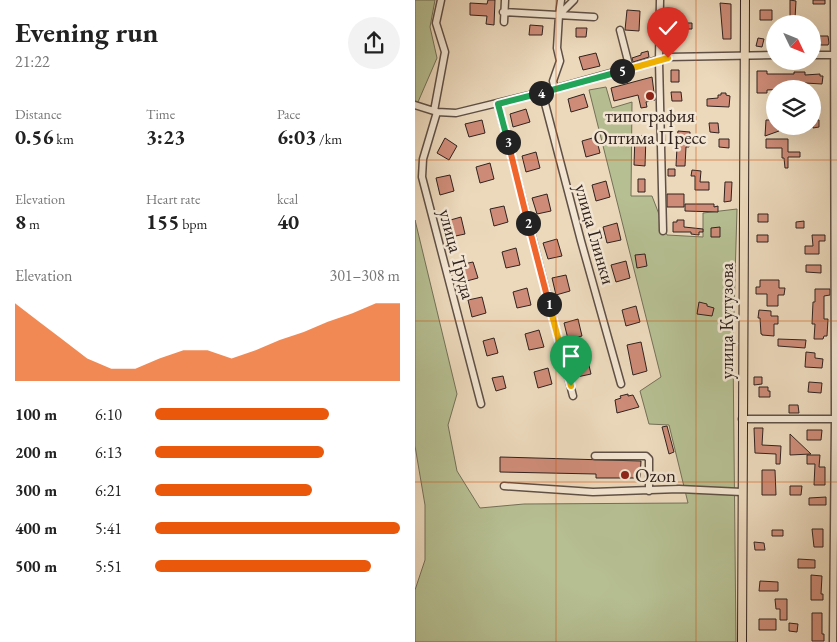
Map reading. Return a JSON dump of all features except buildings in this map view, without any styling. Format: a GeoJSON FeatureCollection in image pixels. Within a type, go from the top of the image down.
{"type":"FeatureCollection","features":[{"type":"Feature","properties":{"kind":"main road","name":"улица Кутузова"},"geometry":{"type":"LineString","coordinates":[[742,642],[745,0]]}},
{"type":"Feature","properties":{"kind":"street","name":"улица Труда"},"geometry":{"type":"LineString","coordinates":[[441,0],[436,23],[445,52],[436,111],[423,159],[422,177],[481,404]]}},
{"type":"Feature","properties":{"kind":"street"},"geometry":{"type":"LineString","coordinates":[[504,22],[505,0]]}},
{"type":"Feature","properties":{"kind":"street"},"geometry":{"type":"LineString","coordinates":[[555,89],[553,81],[560,62],[557,48],[561,0]]}},
{"type":"Feature","properties":{"kind":"street"},"geometry":{"type":"LineString","coordinates":[[559,15],[574,0]]}},
{"type":"Feature","properties":{"kind":"street"},"geometry":{"type":"LineString","coordinates":[[659,0],[663,231]]}},
{"type":"Feature","properties":{"kind":"street"},"geometry":{"type":"LineString","coordinates":[[833,642],[835,419],[834,0]]}},
{"type":"Feature","properties":{"kind":"street"},"geometry":{"type":"LineString","coordinates":[[503,12],[594,17]]}},
{"type":"Feature","properties":{"kind":"street"},"geometry":{"type":"LineString","coordinates":[[619,30],[630,69]]}},
{"type":"Feature","properties":{"kind":"street"},"geometry":{"type":"LineString","coordinates":[[415,105],[436,111],[456,113],[498,104],[680,56],[766,55]]}},
{"type":"Feature","properties":{"kind":"street"},"geometry":{"type":"LineString","coordinates":[[821,55],[835,55]]}},
{"type":"Feature","properties":{"kind":"street","name":"улица Глинки"},"geometry":{"type":"LineString","coordinates":[[542,92],[578,232],[621,384]]}},
{"type":"Feature","properties":{"kind":"street"},"geometry":{"type":"LineString","coordinates":[[498,104],[573,396]]}},
{"type":"Feature","properties":{"kind":"street"},"geometry":{"type":"LineString","coordinates":[[742,419],[835,419]]}},
{"type":"Feature","properties":{"kind":"street"},"geometry":{"type":"LineString","coordinates":[[595,456],[646,456],[649,459],[649,490]]}},
{"type":"Feature","properties":{"kind":"street"},"geometry":{"type":"LineString","coordinates":[[504,486],[593,492],[679,489],[742,492]]}},
{"type":"Feature","properties":{"kind":"green space"},"geometry":{"type":"Polygon","coordinates":[[[415,0],[435,0],[430,27],[437,58],[418,102],[415,101],[415,0]]]}},
{"type":"Feature","properties":{"kind":"green space"},"geometry":{"type":"Polygon","coordinates":[[[606,87],[612,108],[632,102],[631,196],[652,196],[667,235],[703,237],[703,213],[737,209],[733,349],[736,642],[415,642],[415,590],[425,560],[425,505],[415,446],[415,220],[457,394],[448,425],[457,471],[480,508],[524,504],[688,503],[669,425],[649,424],[640,391],[661,377],[589,90],[606,87]]]}},
{"type":"Feature","properties":{"kind":"place","name":"типография Оптима Пресс"},"geometry":{"type":"Point","coordinates":[650,96]}},
{"type":"Feature","properties":{"kind":"place","name":"Ozon"},"geometry":{"type":"Point","coordinates":[625,475]}},
{"type":"Feature","properties":{"kind":"route"},"geometry":{"type":"LineString","coordinates":[[571,386],[498,104],[668,58]]}}]}
